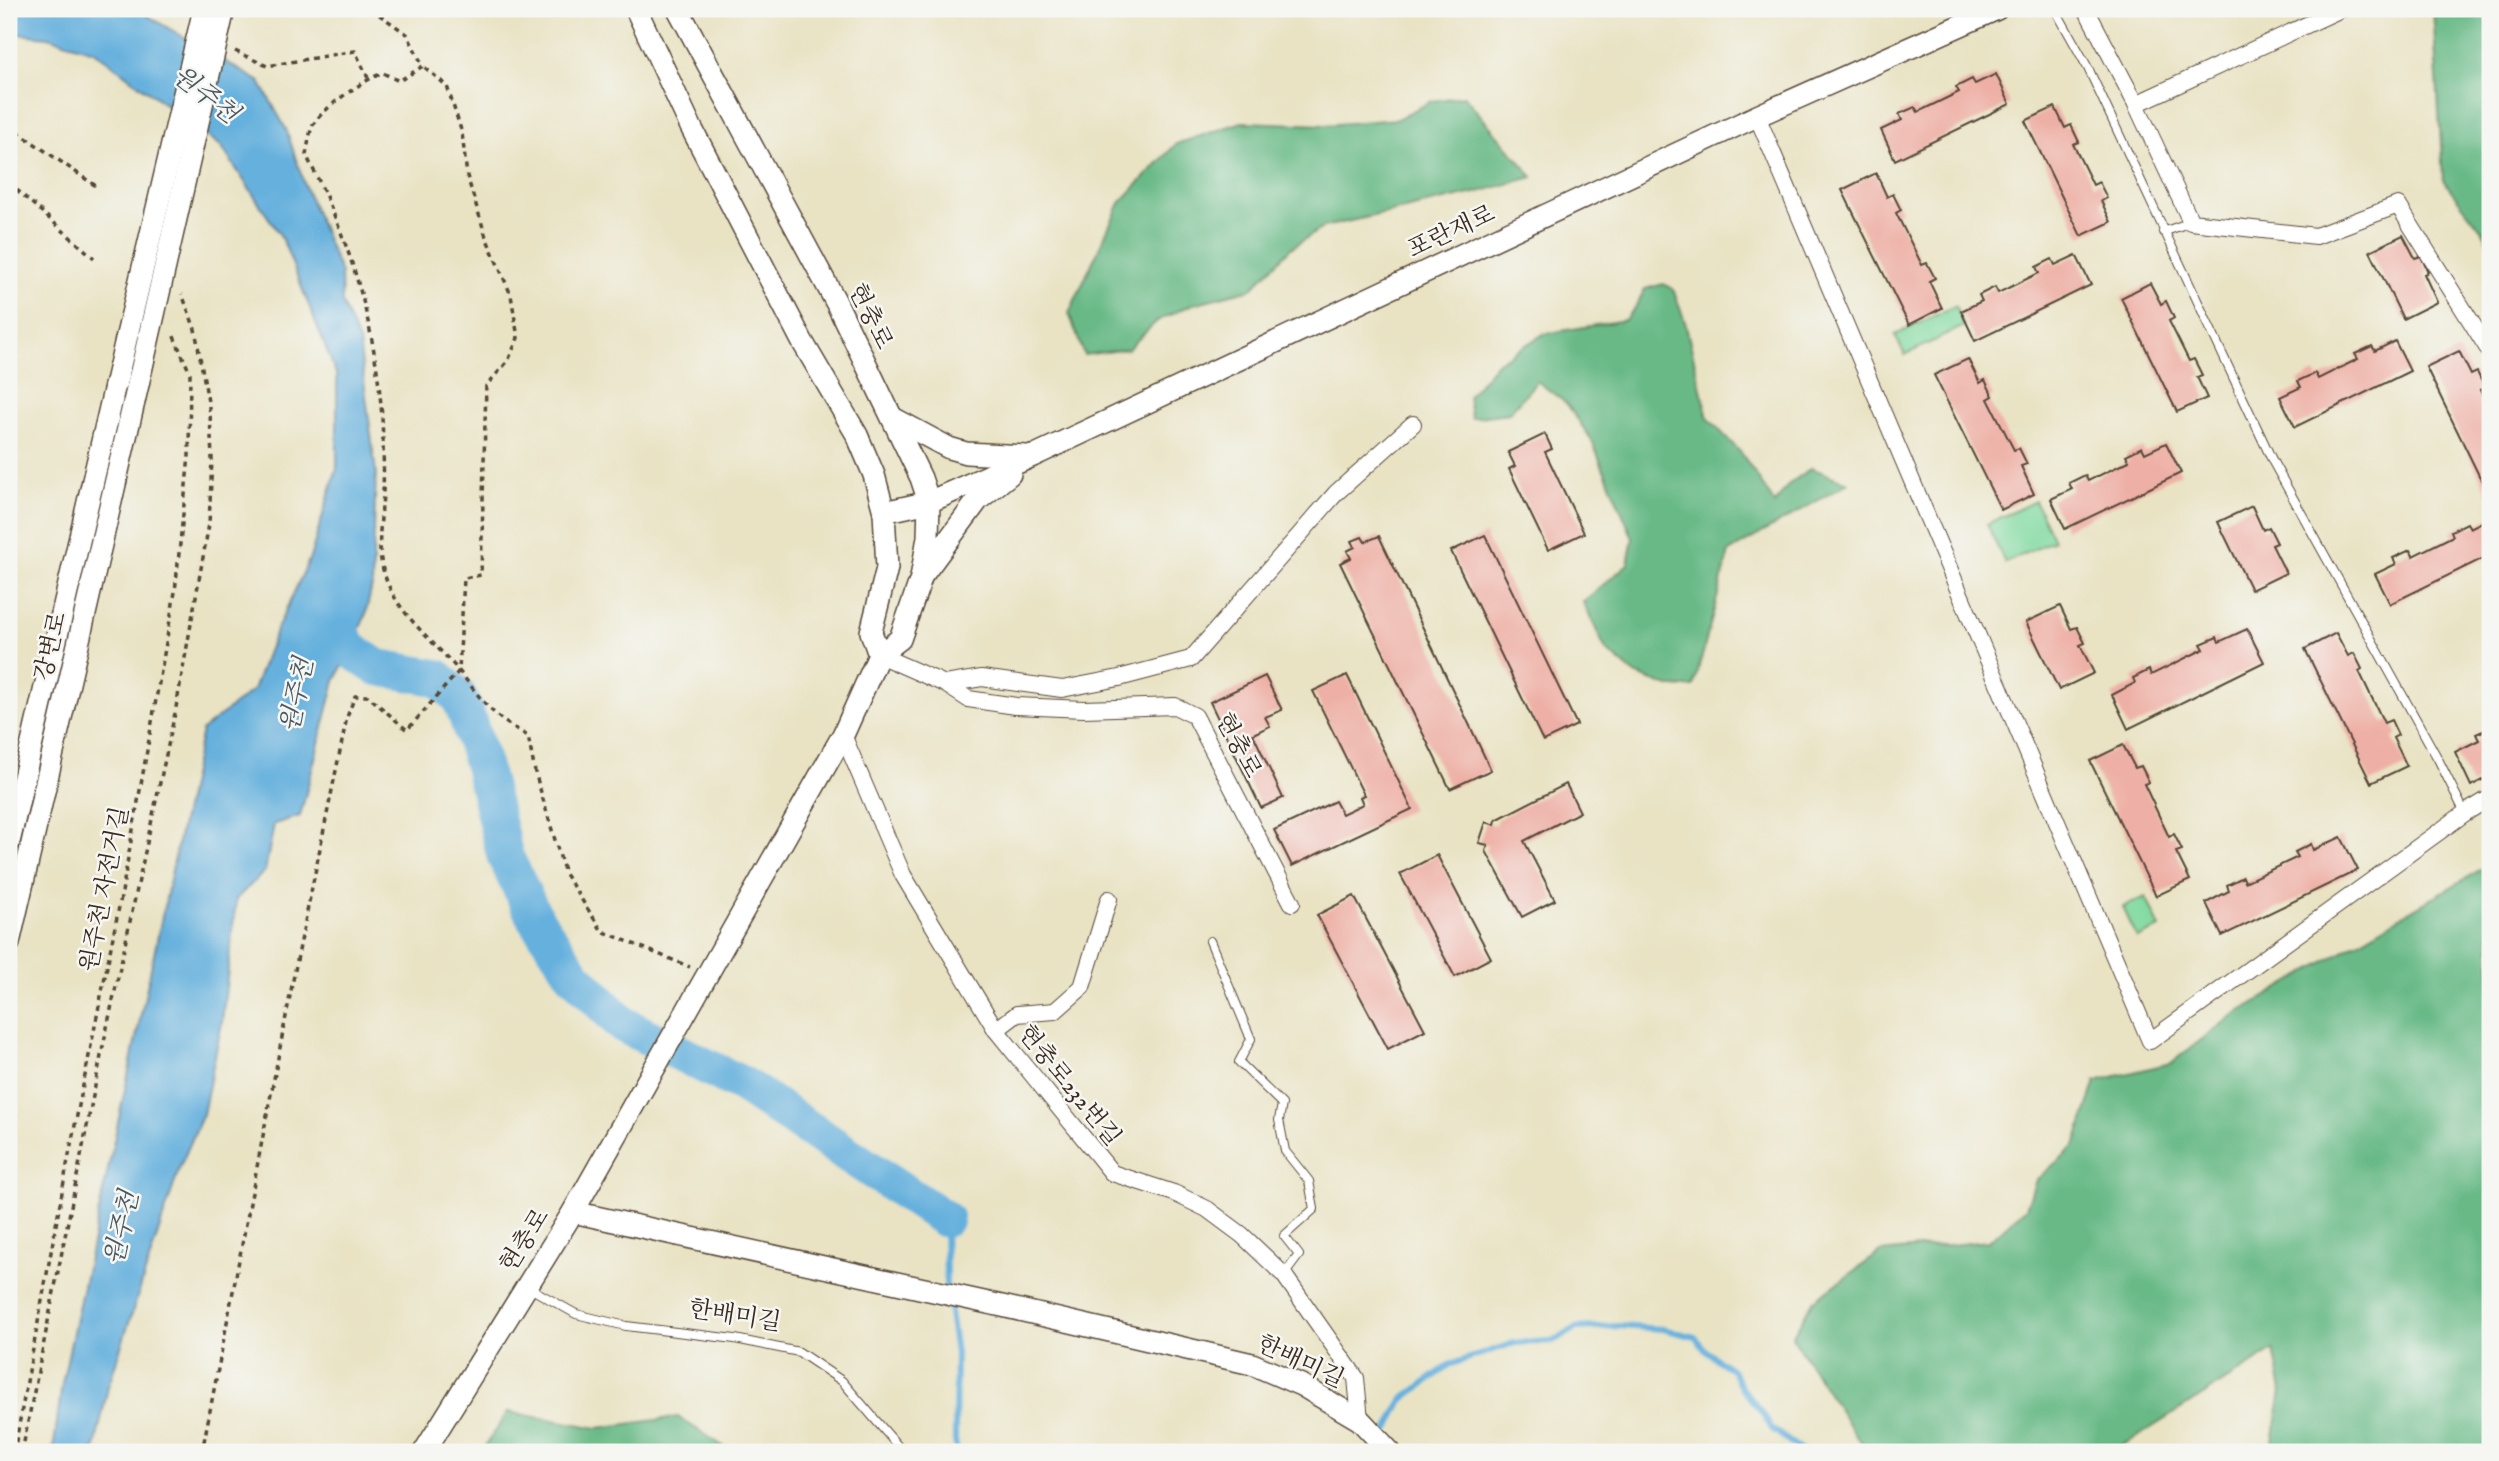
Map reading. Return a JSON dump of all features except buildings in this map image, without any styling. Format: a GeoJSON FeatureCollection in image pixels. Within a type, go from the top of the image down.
{"type":"FeatureCollection","features":[{"type":"Feature","properties":{"kind":"street","name":"강변로"},"geometry":{"type":"LineString","coordinates":[[9,842],[204,9]]}},
{"type":"Feature","properties":{"kind":"street","name":"강변로"},"geometry":{"type":"LineString","coordinates":[[9,943],[224,9]]}},
{"type":"Feature","properties":{"kind":"street"},"geometry":{"type":"LineString","coordinates":[[636,9],[703,151],[802,341],[857,435],[874,475],[884,512],[887,568],[871,632],[879,656]]}},
{"type":"Feature","properties":{"kind":"street","name":"현충로"},"geometry":{"type":"LineString","coordinates":[[424,1452],[573,1212],[844,735],[879,656],[900,639],[921,578],[928,537],[929,502],[921,478],[836,302],[678,9]]}},
{"type":"Feature","properties":{"kind":"street","name":"포란재로"},"geometry":{"type":"LineString","coordinates":[[884,512],[929,502],[1033,456],[1757,117],[1997,9]]}},
{"type":"Feature","properties":{"kind":"street"},"geometry":{"type":"LineString","coordinates":[[2086,9],[2136,104],[2191,222],[2316,236],[2398,205],[2490,352]]}},
{"type":"Feature","properties":{"kind":"street"},"geometry":{"type":"LineString","coordinates":[[2136,104],[2341,9]]}},
{"type":"Feature","properties":{"kind":"street"},"geometry":{"type":"LineString","coordinates":[[1757,117],[2150,1041],[2465,813],[2490,798]]}},
{"type":"Feature","properties":{"kind":"street"},"geometry":{"type":"LineString","coordinates":[[893,418],[949,448],[966,453],[1033,456]]}},
{"type":"Feature","properties":{"kind":"street"},"geometry":{"type":"LineString","coordinates":[[945,684],[982,678],[1062,688],[1119,678],[1191,659],[1336,493],[1413,424]]}},
{"type":"Feature","properties":{"kind":"street"},"geometry":{"type":"LineString","coordinates":[[921,578],[978,500],[1033,456]]}},
{"type":"Feature","properties":{"kind":"street","name":"현충로"},"geometry":{"type":"LineString","coordinates":[[879,656],[945,684],[968,699],[1016,706],[1084,709],[1175,706],[1195,716],[1292,903]]}},
{"type":"Feature","properties":{"kind":"street","name":"현충로232번길"},"geometry":{"type":"LineString","coordinates":[[844,735],[903,875],[996,1030],[1112,1172],[1174,1193],[1207,1209],[1242,1235],[1284,1275],[1356,1378],[1364,1424]]}},
{"type":"Feature","properties":{"kind":"street","name":"현충로232번길"},"geometry":{"type":"LineString","coordinates":[[996,1030],[1017,1014],[1055,1010],[1082,987],[1109,899]]}},
{"type":"Feature","properties":{"kind":"street","name":"한배미길"},"geometry":{"type":"LineString","coordinates":[[573,1212],[1252,1364],[1301,1385],[1364,1424],[1390,1452]]}},
{"type":"Feature","properties":{"kind":"lane"},"geometry":{"type":"LineString","coordinates":[[2055,9],[2088,68],[2273,462],[2465,813]]}},
{"type":"Feature","properties":{"kind":"lane"},"geometry":{"type":"LineString","coordinates":[[2163,232],[2191,222]]}},
{"type":"Feature","properties":{"kind":"lane"},"geometry":{"type":"LineString","coordinates":[[1209,941],[1251,1039],[1239,1062],[1282,1104],[1279,1120],[1285,1151],[1309,1181],[1314,1209],[1284,1236],[1299,1255],[1284,1275]]}},
{"type":"Feature","properties":{"kind":"lane","name":"한배미길"},"geometry":{"type":"LineString","coordinates":[[526,1286],[576,1314],[626,1326],[735,1339],[799,1352],[842,1381],[903,1452]]}},
{"type":"Feature","properties":{"kind":"path"},"geometry":{"type":"LineString","coordinates":[[202,1452],[347,717],[355,696],[368,696],[407,730],[459,671],[464,578],[481,575],[486,386],[508,361],[519,338],[511,295],[486,237],[467,176],[462,133],[447,86],[423,66],[407,34],[371,9]]}},
{"type":"Feature","properties":{"kind":"path"},"geometry":{"type":"LineString","coordinates":[[233,50],[267,66],[355,51],[368,78]]}},
{"type":"Feature","properties":{"kind":"path"},"geometry":{"type":"LineString","coordinates":[[423,66],[399,81],[383,73],[368,78],[331,106],[313,125],[306,155],[331,204],[358,279],[374,349],[382,418],[383,493],[379,542],[385,576],[402,609],[459,671],[484,704],[502,720],[528,736],[535,772],[565,874],[602,930],[704,982]]}},
{"type":"Feature","properties":{"kind":"path"},"geometry":{"type":"LineString","coordinates":[[9,126],[96,186]]}},
{"type":"Feature","properties":{"kind":"path"},"geometry":{"type":"LineString","coordinates":[[9,183],[94,258]]}},
{"type":"Feature","properties":{"kind":"path"},"geometry":{"type":"LineString","coordinates":[[22,1452],[102,1051],[175,712],[209,524],[212,459],[210,413],[195,329],[181,292]]}},
{"type":"Feature","properties":{"kind":"path","name":"원주천 자전거길"},"geometry":{"type":"LineString","coordinates":[[14,1452],[68,1160],[122,892],[175,592],[189,456],[190,373],[172,332]]}},
{"type":"Feature","properties":{"kind":"green space"},"geometry":{"type":"Polygon","coordinates":[[[2433,9],[2490,9],[2490,245],[2443,180],[2433,9]]]}},
{"type":"Feature","properties":{"kind":"green space"},"geometry":{"type":"Polygon","coordinates":[[[1464,96],[1533,177],[1324,227],[1291,248],[1251,289],[1193,304],[1157,321],[1128,349],[1084,355],[1069,313],[1120,203],[1176,144],[1242,122],[1325,125],[1397,119],[1432,101],[1464,96]]]}},
{"type":"Feature","properties":{"kind":"green space"},"geometry":{"type":"Polygon","coordinates":[[[1663,284],[1673,289],[1685,322],[1708,418],[1742,454],[1775,504],[1788,485],[1811,468],[1848,483],[1729,552],[1694,687],[1669,687],[1635,674],[1606,650],[1583,602],[1628,564],[1633,538],[1591,439],[1567,404],[1537,381],[1509,413],[1471,418],[1468,396],[1498,362],[1544,334],[1625,320],[1645,289],[1663,284]]]}},
{"type":"Feature","properties":{"kind":"green space"},"geometry":{"type":"Polygon","coordinates":[[[1955,306],[1964,326],[1905,355],[1895,335],[1955,306]]]}},
{"type":"Feature","properties":{"kind":"green space"},"geometry":{"type":"Polygon","coordinates":[[[2035,501],[2054,540],[2005,563],[1987,524],[2035,501]]]}},
{"type":"Feature","properties":{"kind":"green space"},"geometry":{"type":"Polygon","coordinates":[[[2490,864],[2490,1452],[2271,1452],[2282,1391],[2274,1350],[2132,1440],[2108,1452],[1871,1452],[1855,1435],[1792,1337],[1813,1301],[1881,1252],[1989,1241],[2026,1208],[2036,1180],[2075,1146],[2096,1081],[2171,1063],[2231,1017],[2490,864]]]}},
{"type":"Feature","properties":{"kind":"green space"},"geometry":{"type":"Polygon","coordinates":[[[2146,897],[2160,928],[2137,938],[2123,907],[2146,897]]]}},
{"type":"Feature","properties":{"kind":"green space"},"geometry":{"type":"Polygon","coordinates":[[[508,1412],[598,1428],[678,1417],[732,1452],[481,1452],[508,1412]]]}},
{"type":"Feature","properties":{"kind":"water","name":"원주천"},"geometry":{"type":"Polygon","coordinates":[[[9,9],[136,9],[260,82],[286,129],[306,189],[341,274],[342,304],[359,342],[376,473],[372,585],[365,617],[335,681],[300,816],[274,824],[265,871],[236,899],[222,1022],[203,1114],[179,1169],[108,1387],[94,1452],[53,1452],[62,1384],[202,730],[253,690],[276,631],[310,558],[337,468],[337,376],[282,238],[221,146],[94,51],[48,37],[9,33],[9,9]]]}},
{"type":"Feature","properties":{"kind":"waterway"},"geometry":{"type":"LineString","coordinates":[[327,605],[350,649],[376,667],[438,678],[459,697],[483,767],[505,856],[535,918],[574,975],[622,1024],[743,1085],[945,1219]]}},
{"type":"Feature","properties":{"kind":"waterway"},"geometry":{"type":"LineString","coordinates":[[945,1219],[946,1285],[956,1353],[957,1452]]}},
{"type":"Feature","properties":{"kind":"waterway"},"geometry":{"type":"LineString","coordinates":[[1384,1437],[1402,1400],[1449,1365],[1514,1343],[1553,1341],[1576,1328],[1619,1326],[1663,1329],[1695,1337],[1707,1352],[1733,1371],[1742,1389],[1759,1408],[1772,1429],[1804,1452]]}}]}
